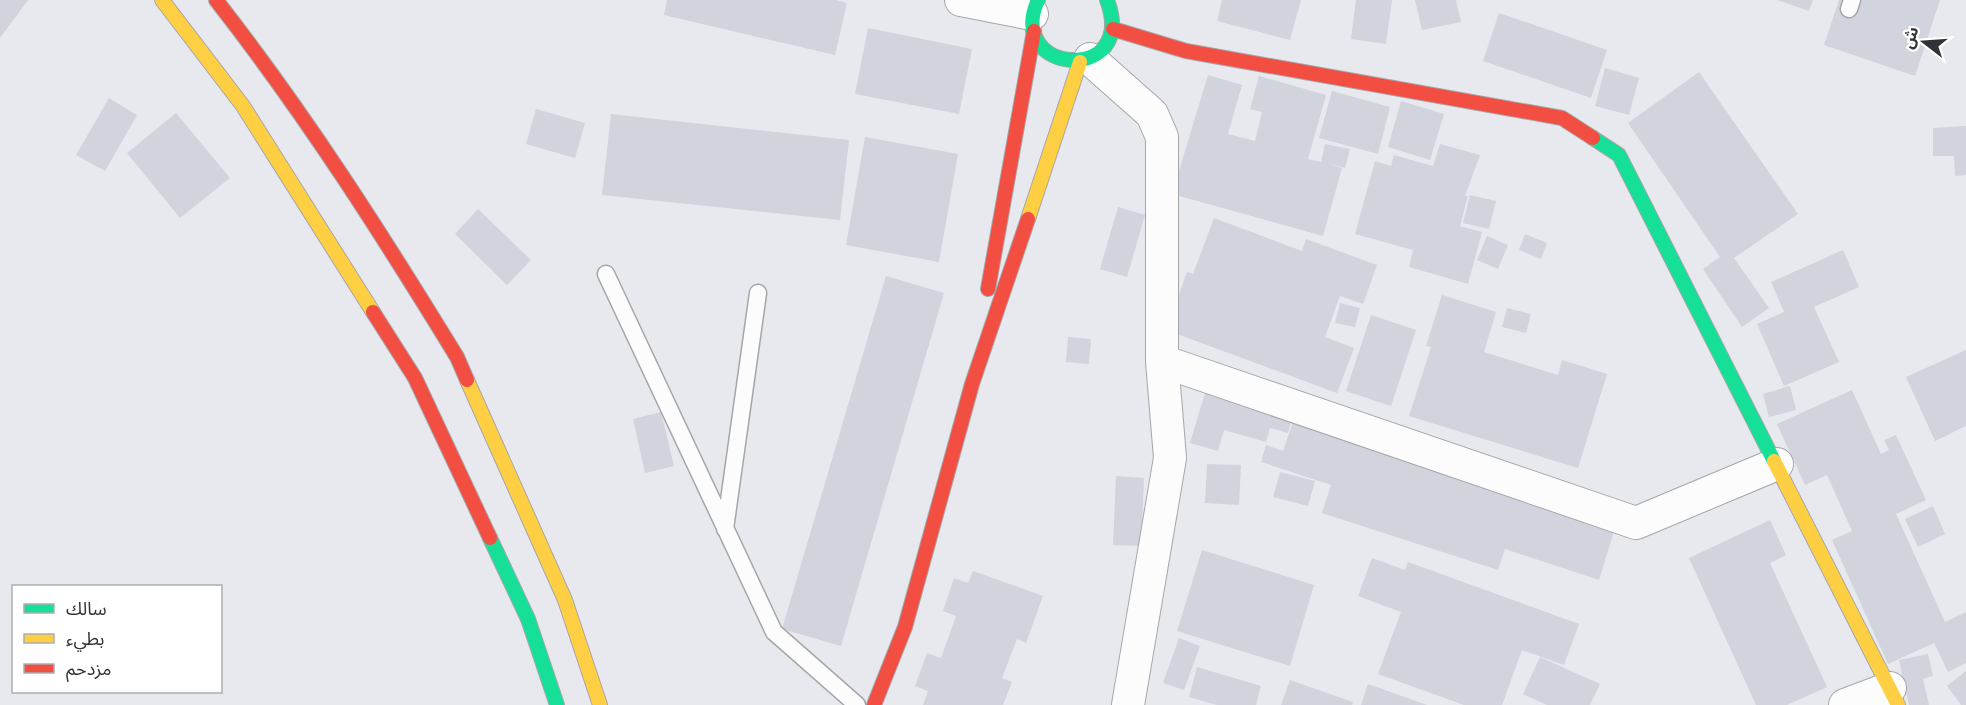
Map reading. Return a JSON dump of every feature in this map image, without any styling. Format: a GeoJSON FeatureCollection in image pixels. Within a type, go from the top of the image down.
{"type":"FeatureCollection","features":[{"type":"Feature","properties":{"kind":"main road"},"geometry":{"type":"LineString","coordinates":[[162,0],[243,106],[415,378],[528,618],[557,705]]}},
{"type":"Feature","properties":{"kind":"main road"},"geometry":{"type":"LineString","coordinates":[[216,0],[259,55],[368,211],[458,357],[565,600],[602,702]]}},
{"type":"Feature","properties":{"kind":"main road"},"geometry":{"type":"LineString","coordinates":[[1034,15],[1043,49],[1060,61],[1085,60],[1105,46],[1113,28],[1109,1]]}},
{"type":"Feature","properties":{"kind":"main road"},"geometry":{"type":"LineString","coordinates":[[972,382],[1034,15]]}},
{"type":"Feature","properties":{"kind":"main road"},"geometry":{"type":"LineString","coordinates":[[1113,28],[1186,51],[1562,118],[1619,155],[1894,697]]}},
{"type":"Feature","properties":{"kind":"main road"},"geometry":{"type":"LineString","coordinates":[[874,705],[910,617],[972,382],[1085,60]]}},
{"type":"Feature","properties":{"kind":"street"},"geometry":{"type":"LineString","coordinates":[[961,0],[1034,15]]}},
{"type":"Feature","properties":{"kind":"street"},"geometry":{"type":"LineString","coordinates":[[1085,60],[1152,114],[1162,137],[1162,362],[1170,458],[1130,704]]}},
{"type":"Feature","properties":{"kind":"street"},"geometry":{"type":"LineString","coordinates":[[1162,362],[1636,523],[1777,464]]}},
{"type":"Feature","properties":{"kind":"street"},"geometry":{"type":"LineString","coordinates":[[1845,705],[1894,697]]}},
{"type":"Feature","properties":{"kind":"lane"},"geometry":{"type":"LineString","coordinates":[[606,274],[774,632],[857,705]]}},
{"type":"Feature","properties":{"kind":"lane"},"geometry":{"type":"LineString","coordinates":[[725,529],[758,293]]}},
{"type":"Feature","properties":{"kind":"building"},"geometry":{"type":"Polygon","coordinates":[[[0,0],[28,0],[0,38],[0,0]]]}},
{"type":"Feature","properties":{"kind":"building"},"geometry":{"type":"Polygon","coordinates":[[[667,0],[836,0],[847,3],[835,55],[664,15],[667,0]]]}},
{"type":"Feature","properties":{"kind":"building"},"geometry":{"type":"Polygon","coordinates":[[[1222,0],[1301,0],[1290,40],[1217,21],[1222,0]]]}},
{"type":"Feature","properties":{"kind":"building"},"geometry":{"type":"Polygon","coordinates":[[[1356,0],[1392,0],[1386,44],[1351,39],[1356,0]]]}},
{"type":"Feature","properties":{"kind":"building"},"geometry":{"type":"Polygon","coordinates":[[[1415,0],[1456,0],[1461,22],[1422,30],[1415,0]]]}},
{"type":"Feature","properties":{"kind":"building"},"geometry":{"type":"Polygon","coordinates":[[[1777,0],[1813,0],[1809,11],[1777,0]]]}},
{"type":"Feature","properties":{"kind":"building"},"geometry":{"type":"Polygon","coordinates":[[[1839,0],[1940,0],[1915,76],[1824,45],[1839,0]]]}},
{"type":"Feature","properties":{"kind":"building"},"geometry":{"type":"Polygon","coordinates":[[[1499,13],[1607,50],[1591,98],[1483,61],[1499,13]]]}},
{"type":"Feature","properties":{"kind":"building"},"geometry":{"type":"Polygon","coordinates":[[[868,28],[972,49],[959,114],[855,94],[868,28]]]}},
{"type":"Feature","properties":{"kind":"building"},"geometry":{"type":"Polygon","coordinates":[[[1605,68],[1639,78],[1629,115],[1595,106],[1605,68]]]}},
{"type":"Feature","properties":{"kind":"building"},"geometry":{"type":"Polygon","coordinates":[[[1699,72],[1798,214],[1734,258],[1769,308],[1742,327],[1703,269],[1720,257],[1628,123],[1699,72]]]}},
{"type":"Feature","properties":{"kind":"building"},"geometry":{"type":"Polygon","coordinates":[[[1208,75],[1242,85],[1228,134],[1255,141],[1262,112],[1250,109],[1259,76],[1326,95],[1308,159],[1321,162],[1325,144],[1350,149],[1345,168],[1327,163],[1342,168],[1323,236],[1172,194],[1208,75]]]}},
{"type":"Feature","properties":{"kind":"building"},"geometry":{"type":"Polygon","coordinates":[[[1332,91],[1390,107],[1378,154],[1319,138],[1332,91]]]}},
{"type":"Feature","properties":{"kind":"building"},"geometry":{"type":"Polygon","coordinates":[[[109,98],[137,115],[105,171],[76,155],[109,98]]]}},
{"type":"Feature","properties":{"kind":"building"},"geometry":{"type":"Polygon","coordinates":[[[1401,101],[1444,114],[1430,160],[1388,147],[1401,101]]]}},
{"type":"Feature","properties":{"kind":"building"},"geometry":{"type":"Polygon","coordinates":[[[536,109],[585,123],[575,158],[526,144],[536,109]]]}},
{"type":"Feature","properties":{"kind":"building"},"geometry":{"type":"Polygon","coordinates":[[[176,113],[230,178],[180,218],[127,153],[176,113]]]}},
{"type":"Feature","properties":{"kind":"building"},"geometry":{"type":"Polygon","coordinates":[[[611,114],[849,140],[840,220],[602,195],[611,114]]]}},
{"type":"Feature","properties":{"kind":"building"},"geometry":{"type":"Polygon","coordinates":[[[1966,126],[1966,175],[1955,176],[1954,156],[1933,156],[1933,128],[1966,126]]]}},
{"type":"Feature","properties":{"kind":"building"},"geometry":{"type":"Polygon","coordinates":[[[865,137],[958,154],[939,262],[846,245],[865,137]]]}},
{"type":"Feature","properties":{"kind":"building"},"geometry":{"type":"Polygon","coordinates":[[[1440,144],[1480,155],[1465,196],[1468,196],[1460,226],[1482,232],[1468,284],[1409,267],[1413,250],[1355,234],[1375,161],[1391,166],[1394,155],[1433,166],[1440,144]]]}},
{"type":"Feature","properties":{"kind":"building"},"geometry":{"type":"Polygon","coordinates":[[[1470,195],[1496,201],[1489,229],[1463,223],[1470,195]]]}},
{"type":"Feature","properties":{"kind":"building"},"geometry":{"type":"Polygon","coordinates":[[[1118,207],[1145,215],[1127,277],[1100,269],[1118,207]]]}},
{"type":"Feature","properties":{"kind":"building"},"geometry":{"type":"Polygon","coordinates":[[[478,209],[531,260],[507,285],[455,234],[478,209]]]}},
{"type":"Feature","properties":{"kind":"building"},"geometry":{"type":"Polygon","coordinates":[[[1214,218],[1302,251],[1306,239],[1377,265],[1363,304],[1340,296],[1325,337],[1354,348],[1337,393],[1166,330],[1187,272],[1193,274],[1214,218]]]}},
{"type":"Feature","properties":{"kind":"building"},"geometry":{"type":"Polygon","coordinates":[[[1525,234],[1547,243],[1541,259],[1519,250],[1525,234]]]}},
{"type":"Feature","properties":{"kind":"building"},"geometry":{"type":"Polygon","coordinates":[[[1487,236],[1508,245],[1498,269],[1477,260],[1487,236]]]}},
{"type":"Feature","properties":{"kind":"building"},"geometry":{"type":"Polygon","coordinates":[[[1843,250],[1859,287],[1814,307],[1839,362],[1784,386],[1757,324],[1784,312],[1771,282],[1843,250]]]}},
{"type":"Feature","properties":{"kind":"building"},"geometry":{"type":"Polygon","coordinates":[[[886,276],[944,293],[841,646],[782,629],[886,276]]]}},
{"type":"Feature","properties":{"kind":"building"},"geometry":{"type":"Polygon","coordinates":[[[1442,295],[1496,312],[1484,352],[1558,375],[1562,360],[1607,374],[1578,468],[1409,416],[1431,347],[1426,346],[1442,295]]]}},
{"type":"Feature","properties":{"kind":"building"},"geometry":{"type":"Polygon","coordinates":[[[1340,303],[1360,308],[1355,327],[1335,323],[1340,303]]]}},
{"type":"Feature","properties":{"kind":"building"},"geometry":{"type":"Polygon","coordinates":[[[1507,308],[1531,314],[1526,333],[1502,327],[1507,308]]]}},
{"type":"Feature","properties":{"kind":"building"},"geometry":{"type":"Polygon","coordinates":[[[1371,315],[1416,330],[1391,406],[1346,391],[1371,315]]]}},
{"type":"Feature","properties":{"kind":"building"},"geometry":{"type":"Polygon","coordinates":[[[1068,337],[1091,339],[1089,364],[1066,362],[1068,337]]]}},
{"type":"Feature","properties":{"kind":"building"},"geometry":{"type":"Polygon","coordinates":[[[1966,350],[1966,426],[1935,441],[1906,377],[1966,350]]]}},
{"type":"Feature","properties":{"kind":"building"},"geometry":{"type":"Polygon","coordinates":[[[1207,386],[1294,411],[1288,433],[1270,428],[1266,442],[1224,430],[1218,451],[1190,443],[1207,386]]]}},
{"type":"Feature","properties":{"kind":"building"},"geometry":{"type":"Polygon","coordinates":[[[1790,386],[1796,410],[1769,417],[1763,394],[1790,386]]]}},
{"type":"Feature","properties":{"kind":"building"},"geometry":{"type":"Polygon","coordinates":[[[1852,390],[1881,454],[1889,450],[1884,440],[1896,435],[1926,500],[1896,514],[1945,622],[1966,612],[1966,663],[1948,672],[1934,643],[1888,664],[1832,540],[1852,531],[1827,475],[1805,485],[1777,424],[1852,390]]]}},
{"type":"Feature","properties":{"kind":"building"},"geometry":{"type":"Polygon","coordinates":[[[661,412],[674,466],[645,473],[633,419],[661,412]]]}},
{"type":"Feature","properties":{"kind":"building"},"geometry":{"type":"Polygon","coordinates":[[[1294,419],[1616,525],[1599,580],[1505,549],[1498,570],[1322,513],[1331,485],[1261,462],[1266,445],[1283,451],[1294,419]]]}},
{"type":"Feature","properties":{"kind":"building"},"geometry":{"type":"Polygon","coordinates":[[[1207,464],[1241,465],[1239,505],[1205,503],[1207,464]]]}},
{"type":"Feature","properties":{"kind":"building"},"geometry":{"type":"Polygon","coordinates":[[[1280,472],[1315,481],[1308,506],[1273,497],[1280,472]]]}},
{"type":"Feature","properties":{"kind":"building"},"geometry":{"type":"Polygon","coordinates":[[[1116,476],[1144,478],[1141,546],[1113,545],[1116,476]]]}},
{"type":"Feature","properties":{"kind":"building"},"geometry":{"type":"Polygon","coordinates":[[[1933,506],[1945,534],[1918,547],[1905,519],[1933,506]]]}},
{"type":"Feature","properties":{"kind":"building"},"geometry":{"type":"Polygon","coordinates":[[[1770,520],[1786,555],[1770,563],[1827,687],[1787,705],[1756,705],[1689,558],[1770,520]]]}},
{"type":"Feature","properties":{"kind":"building"},"geometry":{"type":"Polygon","coordinates":[[[1202,550],[1314,585],[1290,666],[1177,631],[1202,550]]]}},
{"type":"Feature","properties":{"kind":"building"},"geometry":{"type":"Polygon","coordinates":[[[1372,558],[1405,570],[1408,562],[1579,624],[1564,665],[1522,650],[1502,705],[1464,705],[1378,674],[1401,612],[1358,596],[1372,558]]]}},
{"type":"Feature","properties":{"kind":"building"},"geometry":{"type":"Polygon","coordinates":[[[973,571],[1043,596],[1026,643],[1017,639],[1002,678],[1012,682],[1003,705],[923,705],[928,691],[915,686],[927,653],[941,658],[956,616],[943,611],[954,578],[968,583],[973,571]]]}},
{"type":"Feature","properties":{"kind":"building"},"geometry":{"type":"Polygon","coordinates":[[[1179,638],[1200,646],[1184,690],[1163,683],[1179,638]]]}},
{"type":"Feature","properties":{"kind":"building"},"geometry":{"type":"Polygon","coordinates":[[[1928,654],[1933,676],[1923,679],[1929,705],[1909,705],[1899,660],[1928,654]]]}},
{"type":"Feature","properties":{"kind":"building"},"geometry":{"type":"Polygon","coordinates":[[[1540,657],[1600,684],[1590,705],[1547,705],[1523,694],[1540,657]]]}},
{"type":"Feature","properties":{"kind":"building"},"geometry":{"type":"Polygon","coordinates":[[[1197,667],[1261,686],[1256,705],[1217,705],[1189,697],[1197,667]]]}},
{"type":"Feature","properties":{"kind":"building"},"geometry":{"type":"Polygon","coordinates":[[[1966,671],[1966,705],[1961,705],[1947,686],[1966,671]]]}},
{"type":"Feature","properties":{"kind":"building"},"geometry":{"type":"Polygon","coordinates":[[[1290,680],[1353,702],[1352,705],[1281,705],[1290,680]]]}},
{"type":"Feature","properties":{"kind":"building"},"geometry":{"type":"Polygon","coordinates":[[[1368,684],[1427,705],[1361,705],[1368,684]]]}},
{"type":"Feature","properties":{"kind":"traffic: fast"},"geometry":{"type":"LineString","coordinates":[[1038,0],[1033,25],[1039,44],[1053,55],[1072,60],[1090,57],[1105,46],[1112,27],[1107,0]]}},
{"type":"Feature","properties":{"kind":"traffic: fast"},"geometry":{"type":"LineString","coordinates":[[1593,138],[1619,155],[1774,461]]}},
{"type":"Feature","properties":{"kind":"traffic: fast"},"geometry":{"type":"LineString","coordinates":[[490,538],[528,619],[557,705]]}},
{"type":"Feature","properties":{"kind":"traffic: slow"},"geometry":{"type":"LineString","coordinates":[[162,0],[243,106],[373,312]]}},
{"type":"Feature","properties":{"kind":"traffic: slow"},"geometry":{"type":"LineString","coordinates":[[1028,219],[1080,62]]}},
{"type":"Feature","properties":{"kind":"traffic: slow"},"geometry":{"type":"LineString","coordinates":[[467,380],[565,600],[600,705]]}},
{"type":"Feature","properties":{"kind":"traffic: slow"},"geometry":{"type":"LineString","coordinates":[[1774,461],[1898,705]]}},
{"type":"Feature","properties":{"kind":"traffic: jam"},"geometry":{"type":"LineString","coordinates":[[216,0],[281,87],[342,175],[457,357],[467,380]]}},
{"type":"Feature","properties":{"kind":"traffic: jam"},"geometry":{"type":"LineString","coordinates":[[1113,29],[1186,51],[1562,118],[1593,138]]}},
{"type":"Feature","properties":{"kind":"traffic: jam"},"geometry":{"type":"LineString","coordinates":[[988,289],[1034,31]]}},
{"type":"Feature","properties":{"kind":"traffic: jam"},"geometry":{"type":"LineString","coordinates":[[874,705],[905,627],[972,384],[1028,219]]}},
{"type":"Feature","properties":{"kind":"traffic: jam"},"geometry":{"type":"LineString","coordinates":[[373,312],[415,378],[490,538]]}}]}
